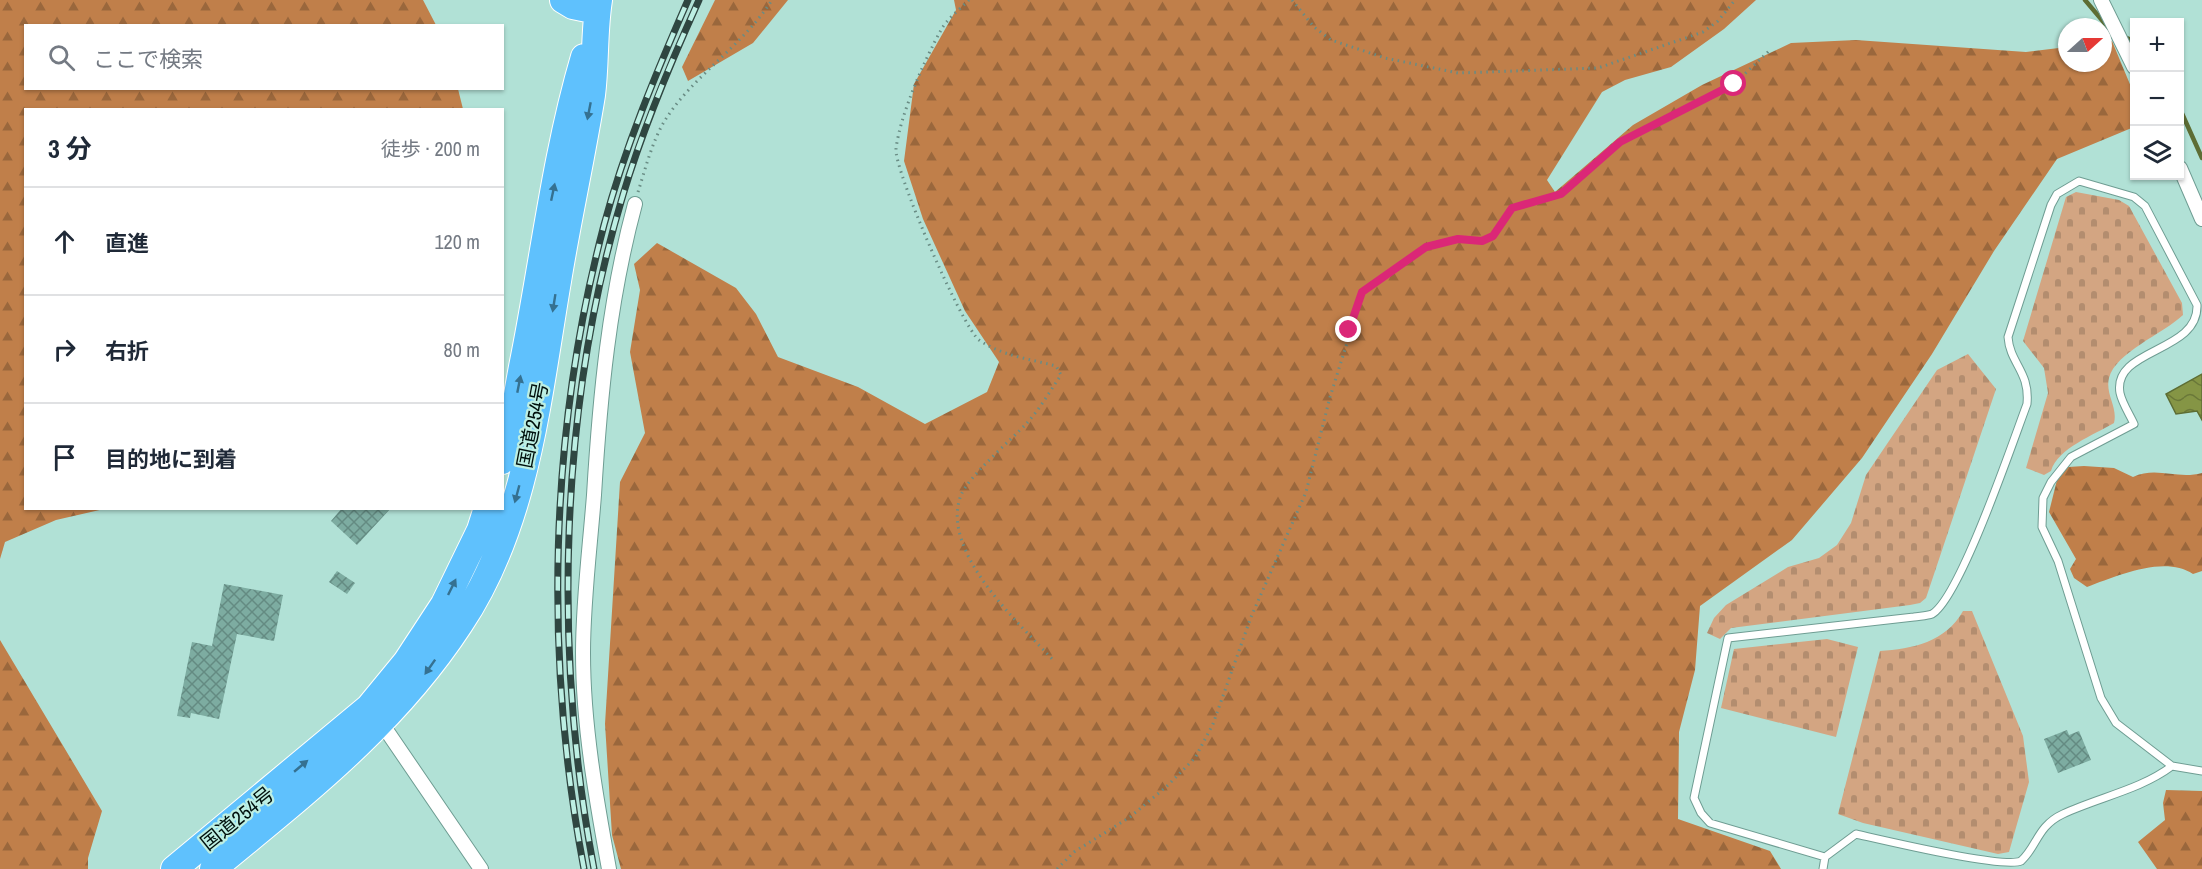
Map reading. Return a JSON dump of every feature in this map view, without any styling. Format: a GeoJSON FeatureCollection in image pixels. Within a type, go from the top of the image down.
{"type":"FeatureCollection","features":[{"type":"Feature","properties":{"kind":"highway"},"geometry":{"type":"LineString","coordinates":[[563,0],[573,6],[598,5]]}},
{"type":"Feature","properties":{"kind":"highway","name":"国道254号"},"geometry":{"type":"LineString","coordinates":[[504,451],[570,106],[598,5]]}},
{"type":"Feature","properties":{"kind":"highway","name":"国道254号"},"geometry":{"type":"LineString","coordinates":[[174,869],[375,716],[424,675],[461,624],[489,574],[513,508],[537,408],[592,93],[598,5]]}},
{"type":"Feature","properties":{"kind":"highway","name":"国道254号"},"geometry":{"type":"LineString","coordinates":[[213,869],[293,803],[375,716],[406,662],[444,604],[480,530],[486,510]]}},
{"type":"Feature","properties":{"kind":"street"},"geometry":{"type":"LineString","coordinates":[[2101,0],[2130,59]]}},
{"type":"Feature","properties":{"kind":"street"},"geometry":{"type":"LineString","coordinates":[[2184,177],[2202,219]]}},
{"type":"Feature","properties":{"kind":"street"},"geometry":{"type":"LineString","coordinates":[[609,869],[585,702],[584,629],[603,365],[612,302],[635,204]]}},
{"type":"Feature","properties":{"kind":"street"},"geometry":{"type":"LineString","coordinates":[[375,716],[481,869]]}},
{"type":"Feature","properties":{"kind":"lane"},"geometry":{"type":"LineString","coordinates":[[1825,857],[1710,823],[1694,798],[1728,638],[1932,614],[1944,602],[1985,519],[2026,404],[2028,388],[2023,371],[2009,347],[2008,337],[2051,205],[2057,194],[2079,181],[2134,197],[2145,206],[2197,305],[2198,317],[2190,330],[2132,364],[2121,377],[2120,394],[2134,424],[2071,457],[2051,482],[2043,498],[2040,515],[2042,527],[2058,561],[2101,698],[2116,723],[2172,766],[2202,771]]}},
{"type":"Feature","properties":{"kind":"lane"},"geometry":{"type":"LineString","coordinates":[[1823,869],[1825,857],[1856,834],[1986,865],[2011,866],[2022,860],[2036,836],[2061,814],[2155,779],[2172,766]]}},
{"type":"Feature","properties":{"kind":"path"},"geometry":{"type":"LineString","coordinates":[[635,204],[664,122],[691,88],[754,27],[772,0]]}},
{"type":"Feature","properties":{"kind":"path"},"geometry":{"type":"LineString","coordinates":[[969,0],[942,28],[901,120],[896,152],[902,178],[956,305],[977,338],[1000,352],[1056,366],[1061,375],[1029,421],[961,495],[958,526],[970,559],[994,596],[1054,661]]}},
{"type":"Feature","properties":{"kind":"path"},"geometry":{"type":"LineString","coordinates":[[1292,0],[1314,27],[1331,40],[1385,58],[1458,73],[1598,68],[1703,32],[1718,21],[1735,0]]}},
{"type":"Feature","properties":{"kind":"path"},"geometry":{"type":"LineString","coordinates":[[1057,869],[1074,852],[1130,817],[1166,788],[1195,758],[1213,724],[1251,617],[1306,492],[1330,397],[1362,292],[1426,247],[1458,239],[1482,241],[1493,236],[1512,208],[1561,194],[1620,142],[1734,84],[1768,51]]}},
{"type":"Feature","properties":{"kind":"green space"},"geometry":{"type":"Polygon","coordinates":[[[0,0],[423,0],[435,24],[24,24],[24,90],[458,90],[463,108],[24,108],[24,510],[100,510],[56,520],[5,542],[0,559],[0,0]]]}},
{"type":"Feature","properties":{"kind":"green space"},"geometry":{"type":"Polygon","coordinates":[[[715,0],[788,0],[753,43],[688,81],[682,67],[715,0]]]}},
{"type":"Feature","properties":{"kind":"green space"},"geometry":{"type":"Polygon","coordinates":[[[954,0],[1756,0],[1724,29],[1671,67],[1625,80],[1602,92],[1547,180],[1555,192],[1633,125],[1702,85],[1791,43],[1856,40],[2026,52],[2058,48],[2058,72],[2112,72],[2112,41],[2130,84],[2130,129],[2057,159],[1994,251],[1932,354],[1862,458],[1792,540],[1700,606],[1695,670],[1679,732],[1678,819],[1770,851],[1781,869],[621,869],[612,835],[605,724],[620,482],[645,433],[630,352],[640,290],[634,264],[657,243],[736,288],[756,314],[778,357],[858,387],[925,424],[987,392],[999,362],[965,311],[923,219],[904,161],[914,84],[956,10],[954,0]]]}},
{"type":"Feature","properties":{"kind":"green space"},"geometry":{"type":"Polygon","coordinates":[[[2076,192],[2119,200],[2129,206],[2182,303],[2183,315],[2130,352],[2113,369],[2108,384],[2115,417],[2114,423],[2069,449],[2061,455],[2051,471],[2044,475],[2026,468],[2048,393],[2044,368],[2023,341],[2066,197],[2076,192]]]}},
{"type":"Feature","properties":{"kind":"green space"},"geometry":{"type":"Polygon","coordinates":[[[1968,354],[1996,389],[1926,598],[1920,603],[1910,605],[1731,628],[1720,639],[1707,633],[1714,618],[1726,605],[1788,567],[1819,558],[1837,545],[1851,523],[1866,475],[1937,370],[1968,354]]]}},
{"type":"Feature","properties":{"kind":"green space"},"geometry":{"type":"Polygon","coordinates":[[[2068,467],[2114,468],[2133,477],[2150,473],[2193,475],[2202,473],[2202,571],[2193,574],[2168,566],[2140,569],[2087,587],[2074,578],[2070,569],[2076,559],[2049,512],[2057,480],[2068,467]]]}},
{"type":"Feature","properties":{"kind":"green space"},"geometry":{"type":"Polygon","coordinates":[[[1963,611],[1972,611],[2023,736],[2029,782],[2009,852],[1998,854],[1863,823],[1838,814],[1880,651],[1916,646],[1938,637],[1956,622],[1963,611]]]}},
{"type":"Feature","properties":{"kind":"green space"},"geometry":{"type":"Polygon","coordinates":[[[1827,639],[1858,647],[1836,737],[1721,708],[1734,649],[1827,639]]]}},
{"type":"Feature","properties":{"kind":"green space"},"geometry":{"type":"Polygon","coordinates":[[[0,640],[102,811],[88,858],[88,869],[0,869],[0,640]]]}},
{"type":"Feature","properties":{"kind":"green space"},"geometry":{"type":"Polygon","coordinates":[[[2166,790],[2202,791],[2202,869],[2157,869],[2138,842],[2165,820],[2163,803],[2166,790]]]}},
{"type":"Feature","properties":{"kind":"water"},"geometry":{"type":"Polygon","coordinates":[[[2202,374],[2202,420],[2197,411],[2176,414],[2166,394],[2202,374]]]}},
{"type":"Feature","properties":{"kind":"building"},"geometry":{"type":"Polygon","coordinates":[[[340,510],[389,510],[357,545],[331,521],[340,510]]]}},
{"type":"Feature","properties":{"kind":"building"},"geometry":{"type":"Polygon","coordinates":[[[337,571],[355,583],[347,594],[329,582],[337,571]]]}},
{"type":"Feature","properties":{"kind":"building"},"geometry":{"type":"Polygon","coordinates":[[[224,584],[283,595],[274,641],[237,634],[219,719],[191,713],[190,718],[177,716],[192,642],[212,646],[224,584]]]}},
{"type":"Feature","properties":{"kind":"building"},"geometry":{"type":"Polygon","coordinates":[[[2067,730],[2069,735],[2079,731],[2091,760],[2058,773],[2044,739],[2067,730]]]}},
{"type":"Feature","properties":{"kind":"waterway"},"geometry":{"type":"LineString","coordinates":[[2085,0],[2100,18]]}},
{"type":"Feature","properties":{"kind":"waterway"},"geometry":{"type":"LineString","coordinates":[[2122,36],[2130,39]]}},
{"type":"Feature","properties":{"kind":"waterway"},"geometry":{"type":"LineString","coordinates":[[2184,118],[2202,158]]}},
{"type":"Feature","properties":{"kind":"railway"},"geometry":{"type":"LineString","coordinates":[[584,869],[571,789],[558,627],[558,546],[563,465],[572,384],[586,304],[612,196],[642,111],[688,0]]}},
{"type":"Feature","properties":{"kind":"railway"},"geometry":{"type":"LineString","coordinates":[[594,869],[581,786],[572,702],[568,616],[569,530],[575,444],[586,359],[602,276],[623,195],[658,96],[699,0]]}},
{"type":"Feature","properties":{"kind":"route"},"geometry":{"type":"LineString","coordinates":[[1349,330],[1362,292],[1426,247],[1458,239],[1482,241],[1493,236],[1512,208],[1561,194],[1620,142],[1734,84]]}}]}
